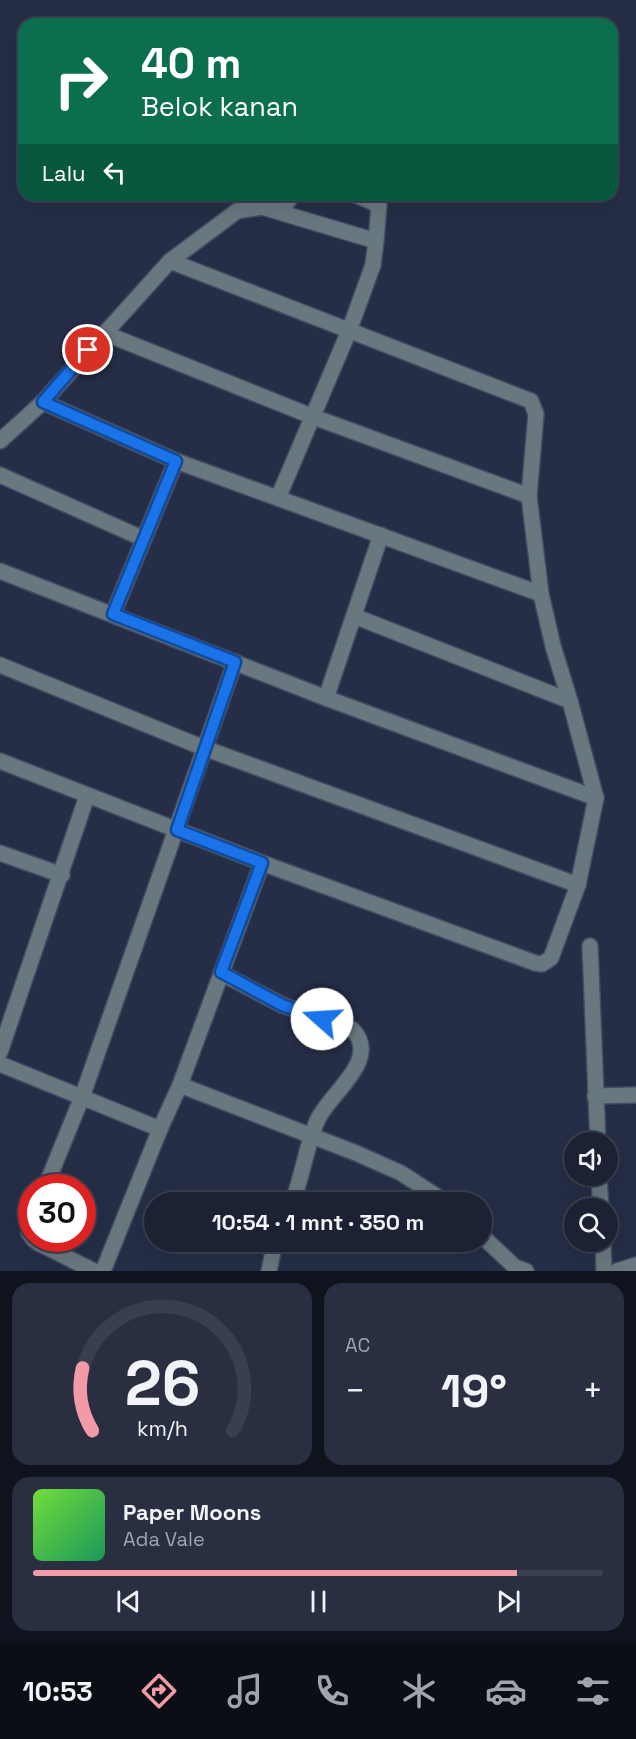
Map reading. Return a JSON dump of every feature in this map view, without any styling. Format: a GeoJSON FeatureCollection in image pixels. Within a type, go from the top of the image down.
{"type":"FeatureCollection","features":[{"type":"Feature","properties":{"kind":"street"},"geometry":{"type":"LineString","coordinates":[[280,211],[288,201]]}},
{"type":"Feature","properties":{"kind":"street"},"geometry":{"type":"LineString","coordinates":[[278,498],[349,331],[376,255],[379,205],[370,201]]}},
{"type":"Feature","properties":{"kind":"street"},"geometry":{"type":"LineString","coordinates":[[0,441],[43,402],[170,261],[237,211],[262,207],[376,241]]}},
{"type":"Feature","properties":{"kind":"street"},"geometry":{"type":"LineString","coordinates":[[0,761],[262,863],[542,964],[552,958],[578,885],[596,798],[553,646],[541,594],[529,496],[536,414],[531,401],[170,261]]}},
{"type":"Feature","properties":{"kind":"street"},"geometry":{"type":"LineString","coordinates":[[104,333],[311,416],[529,496]]}},
{"type":"Feature","properties":{"kind":"street"},"geometry":{"type":"LineString","coordinates":[[43,402],[176,461],[541,594]]}},
{"type":"Feature","properties":{"kind":"street"},"geometry":{"type":"LineString","coordinates":[[113,614],[176,461]]}},
{"type":"Feature","properties":{"kind":"street"},"geometry":{"type":"LineString","coordinates":[[0,475],[144,539]]}},
{"type":"Feature","properties":{"kind":"street"},"geometry":{"type":"LineString","coordinates":[[326,698],[381,535]]}},
{"type":"Feature","properties":{"kind":"street"},"geometry":{"type":"LineString","coordinates":[[0,571],[326,698],[596,798]]}},
{"type":"Feature","properties":{"kind":"street"},"geometry":{"type":"LineString","coordinates":[[354,616],[570,701]]}},
{"type":"Feature","properties":{"kind":"street"},"geometry":{"type":"LineString","coordinates":[[51,1174],[82,1097],[235,662]]}},
{"type":"Feature","properties":{"kind":"street"},"geometry":{"type":"LineString","coordinates":[[0,665],[204,748],[578,885]]}},
{"type":"Feature","properties":{"kind":"street"},"geometry":{"type":"LineString","coordinates":[[0,1052],[62,876],[87,796]]}},
{"type":"Feature","properties":{"kind":"street"},"geometry":{"type":"LineString","coordinates":[[0,853],[62,876]]}},
{"type":"Feature","properties":{"kind":"street"},"geometry":{"type":"LineString","coordinates":[[103,1271],[180,1085],[262,863]]}},
{"type":"Feature","properties":{"kind":"street"},"geometry":{"type":"LineString","coordinates":[[590,946],[597,1132]]}},
{"type":"Feature","properties":{"kind":"street"},"geometry":{"type":"LineString","coordinates":[[221,972],[282,1005],[352,1029],[362,1043],[352,1076],[327,1103],[318,1119],[295,1192]]}},
{"type":"Feature","properties":{"kind":"street"},"geometry":{"type":"LineString","coordinates":[[0,1064],[160,1129]]}},
{"type":"Feature","properties":{"kind":"street"},"geometry":{"type":"LineString","coordinates":[[180,1085],[400,1173],[430,1192]]}},
{"type":"Feature","properties":{"kind":"street"},"geometry":{"type":"LineString","coordinates":[[595,1096],[636,1095]]}},
{"type":"Feature","properties":{"kind":"street"},"geometry":{"type":"LineString","coordinates":[[492,1245],[515,1267],[526,1271]]}},
{"type":"Feature","properties":{"kind":"street"},"geometry":{"type":"LineString","coordinates":[[56,1252],[94,1271]]}},
{"type":"Feature","properties":{"kind":"street"},"geometry":{"type":"LineString","coordinates":[[269,1271],[274,1252]]}},
{"type":"Feature","properties":{"kind":"street"},"geometry":{"type":"LineString","coordinates":[[603,1252],[604,1271]]}},
{"type":"Feature","properties":{"kind":"street"},"geometry":{"type":"LineString","coordinates":[[617,1271],[636,1265]]}},
{"type":"Feature","properties":{"kind":"route"},"geometry":{"type":"LineString","coordinates":[[88,350],[43,402],[176,461],[113,614],[235,662],[177,830],[262,863],[221,972],[282,1005],[322,1019]]}}]}
